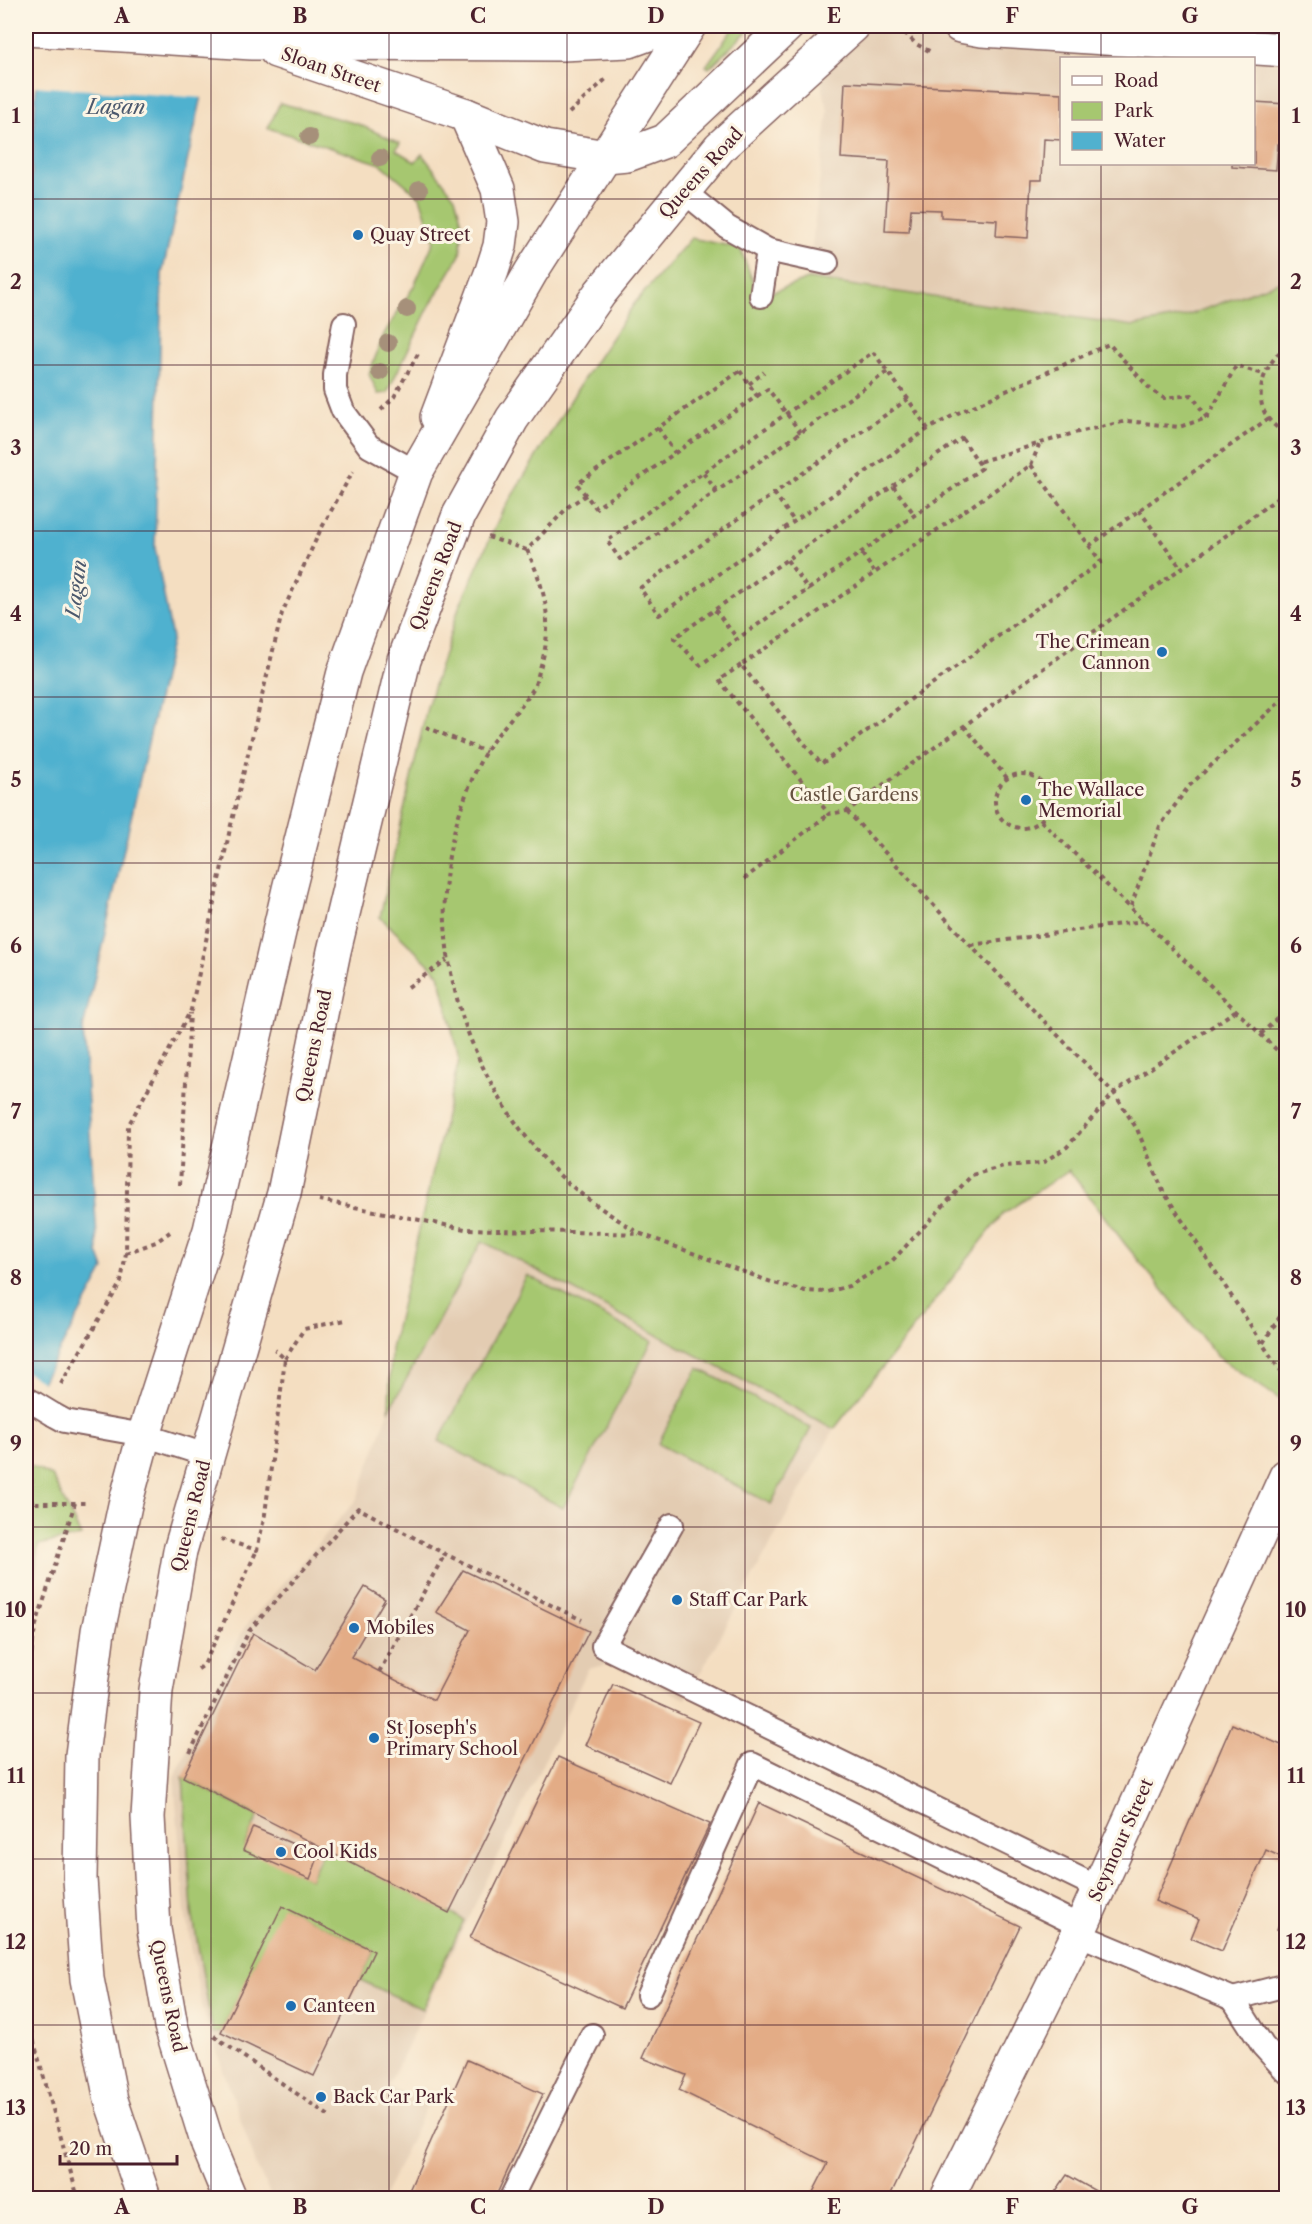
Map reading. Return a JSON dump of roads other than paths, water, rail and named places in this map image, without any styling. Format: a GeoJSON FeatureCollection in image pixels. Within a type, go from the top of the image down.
{"type":"FeatureCollection","features":[{"type":"Feature","properties":{"kind":"main road","name":"Sloan Street"},"geometry":{"type":"LineString","coordinates":[[252,43],[377,41],[562,44],[629,41],[670,26]]}},
{"type":"Feature","properties":{"kind":"main road"},"geometry":{"type":"LineString","coordinates":[[416,472],[513,303],[689,26]]}},
{"type":"Feature","properties":{"kind":"main road"},"geometry":{"type":"LineString","coordinates":[[606,157],[627,155],[665,141],[787,26]]}},
{"type":"Feature","properties":{"kind":"main road","name":"Queens Road"},"geometry":{"type":"LineString","coordinates":[[230,2199],[208,2145],[171,2026],[154,1929],[148,1817],[156,1690],[180,1551],[284,1192],[334,951],[404,660],[459,515],[512,419],[600,293],[682,190],[720,147],[854,26]]}},
{"type":"Feature","properties":{"kind":"main road"},"geometry":{"type":"LineString","coordinates":[[960,26],[982,30],[1287,50]]}},
{"type":"Feature","properties":{"kind":"main road"},"geometry":{"type":"LineString","coordinates":[[26,29],[252,43]]}},
{"type":"Feature","properties":{"kind":"main road","name":"Sloan Street"},"geometry":{"type":"LineString","coordinates":[[252,43],[466,115],[544,147],[606,157]]}},
{"type":"Feature","properties":{"kind":"main road"},"geometry":{"type":"LineString","coordinates":[[144,2199],[111,2100],[87,1979],[80,1879],[82,1755],[98,1631],[144,1435],[210,1230],[289,888],[344,672],[500,246],[502,222],[498,189],[466,115]]}},
{"type":"Feature","properties":{"kind":"main road","name":"Seymour Street"},"geometry":{"type":"LineString","coordinates":[[947,2199],[1080,1930],[1287,1476]]}},
{"type":"Feature","properties":{"kind":"lane"},"geometry":{"type":"LineString","coordinates":[[682,190],[727,227],[768,250],[827,263]]}},
{"type":"Feature","properties":{"kind":"lane"},"geometry":{"type":"LineString","coordinates":[[762,296],[768,250]]}},
{"type":"Feature","properties":{"kind":"lane"},"geometry":{"type":"LineString","coordinates":[[344,324],[335,375],[335,390],[343,411],[369,446],[416,472]]}},
{"type":"Feature","properties":{"kind":"lane"},"geometry":{"type":"LineString","coordinates":[[26,1398],[55,1404],[65,1421],[144,1435],[206,1455]]}},
{"type":"Feature","properties":{"kind":"lane"},"geometry":{"type":"LineString","coordinates":[[672,1525],[603,1646],[1099,1888]]}},
{"type":"Feature","properties":{"kind":"lane"},"geometry":{"type":"LineString","coordinates":[[648,1995],[752,1764],[1080,1930],[1233,1998],[1263,2046],[1287,2071]]}},
{"type":"Feature","properties":{"kind":"lane"},"geometry":{"type":"LineString","coordinates":[[1233,1998],[1287,1985]]}},
{"type":"Feature","properties":{"kind":"lane"},"geometry":{"type":"LineString","coordinates":[[511,2199],[592,2035]]}},
{"type":"Feature","properties":{"kind":"water","name":"Lagan"},"geometry":{"type":"Polygon","coordinates":[[[64,26],[204,87],[162,274],[155,548],[172,638],[83,1029],[98,1252],[104,1269],[26,1412],[26,289],[36,87],[64,26]]]}},
{"type":"Feature","properties":{"kind":"place","name":"Quay Street"},"geometry":{"type":"Point","coordinates":[358,235]}},
{"type":"Feature","properties":{"kind":"place","name":"The Crimean Cannon"},"geometry":{"type":"Point","coordinates":[1162,652]}},
{"type":"Feature","properties":{"kind":"place","name":"The Wallace Memorial"},"geometry":{"type":"Point","coordinates":[1026,800]}},
{"type":"Feature","properties":{"kind":"place","name":"Staff Car Park"},"geometry":{"type":"Point","coordinates":[677,1600]}},
{"type":"Feature","properties":{"kind":"place","name":"Mobiles"},"geometry":{"type":"Point","coordinates":[354,1628]}},
{"type":"Feature","properties":{"kind":"place","name":"St Joseph's Primary School"},"geometry":{"type":"Point","coordinates":[374,1738]}},
{"type":"Feature","properties":{"kind":"place","name":"Cool Kids"},"geometry":{"type":"Point","coordinates":[281,1852]}},
{"type":"Feature","properties":{"kind":"place","name":"Canteen"},"geometry":{"type":"Point","coordinates":[291,2006]}},
{"type":"Feature","properties":{"kind":"place","name":"Back Car Park"},"geometry":{"type":"Point","coordinates":[321,2097]}},
{"type":"Feature","properties":{"kind":"park label","name":"Castle Gardens"},"geometry":{"type":"Point","coordinates":[854,795]}}]}
